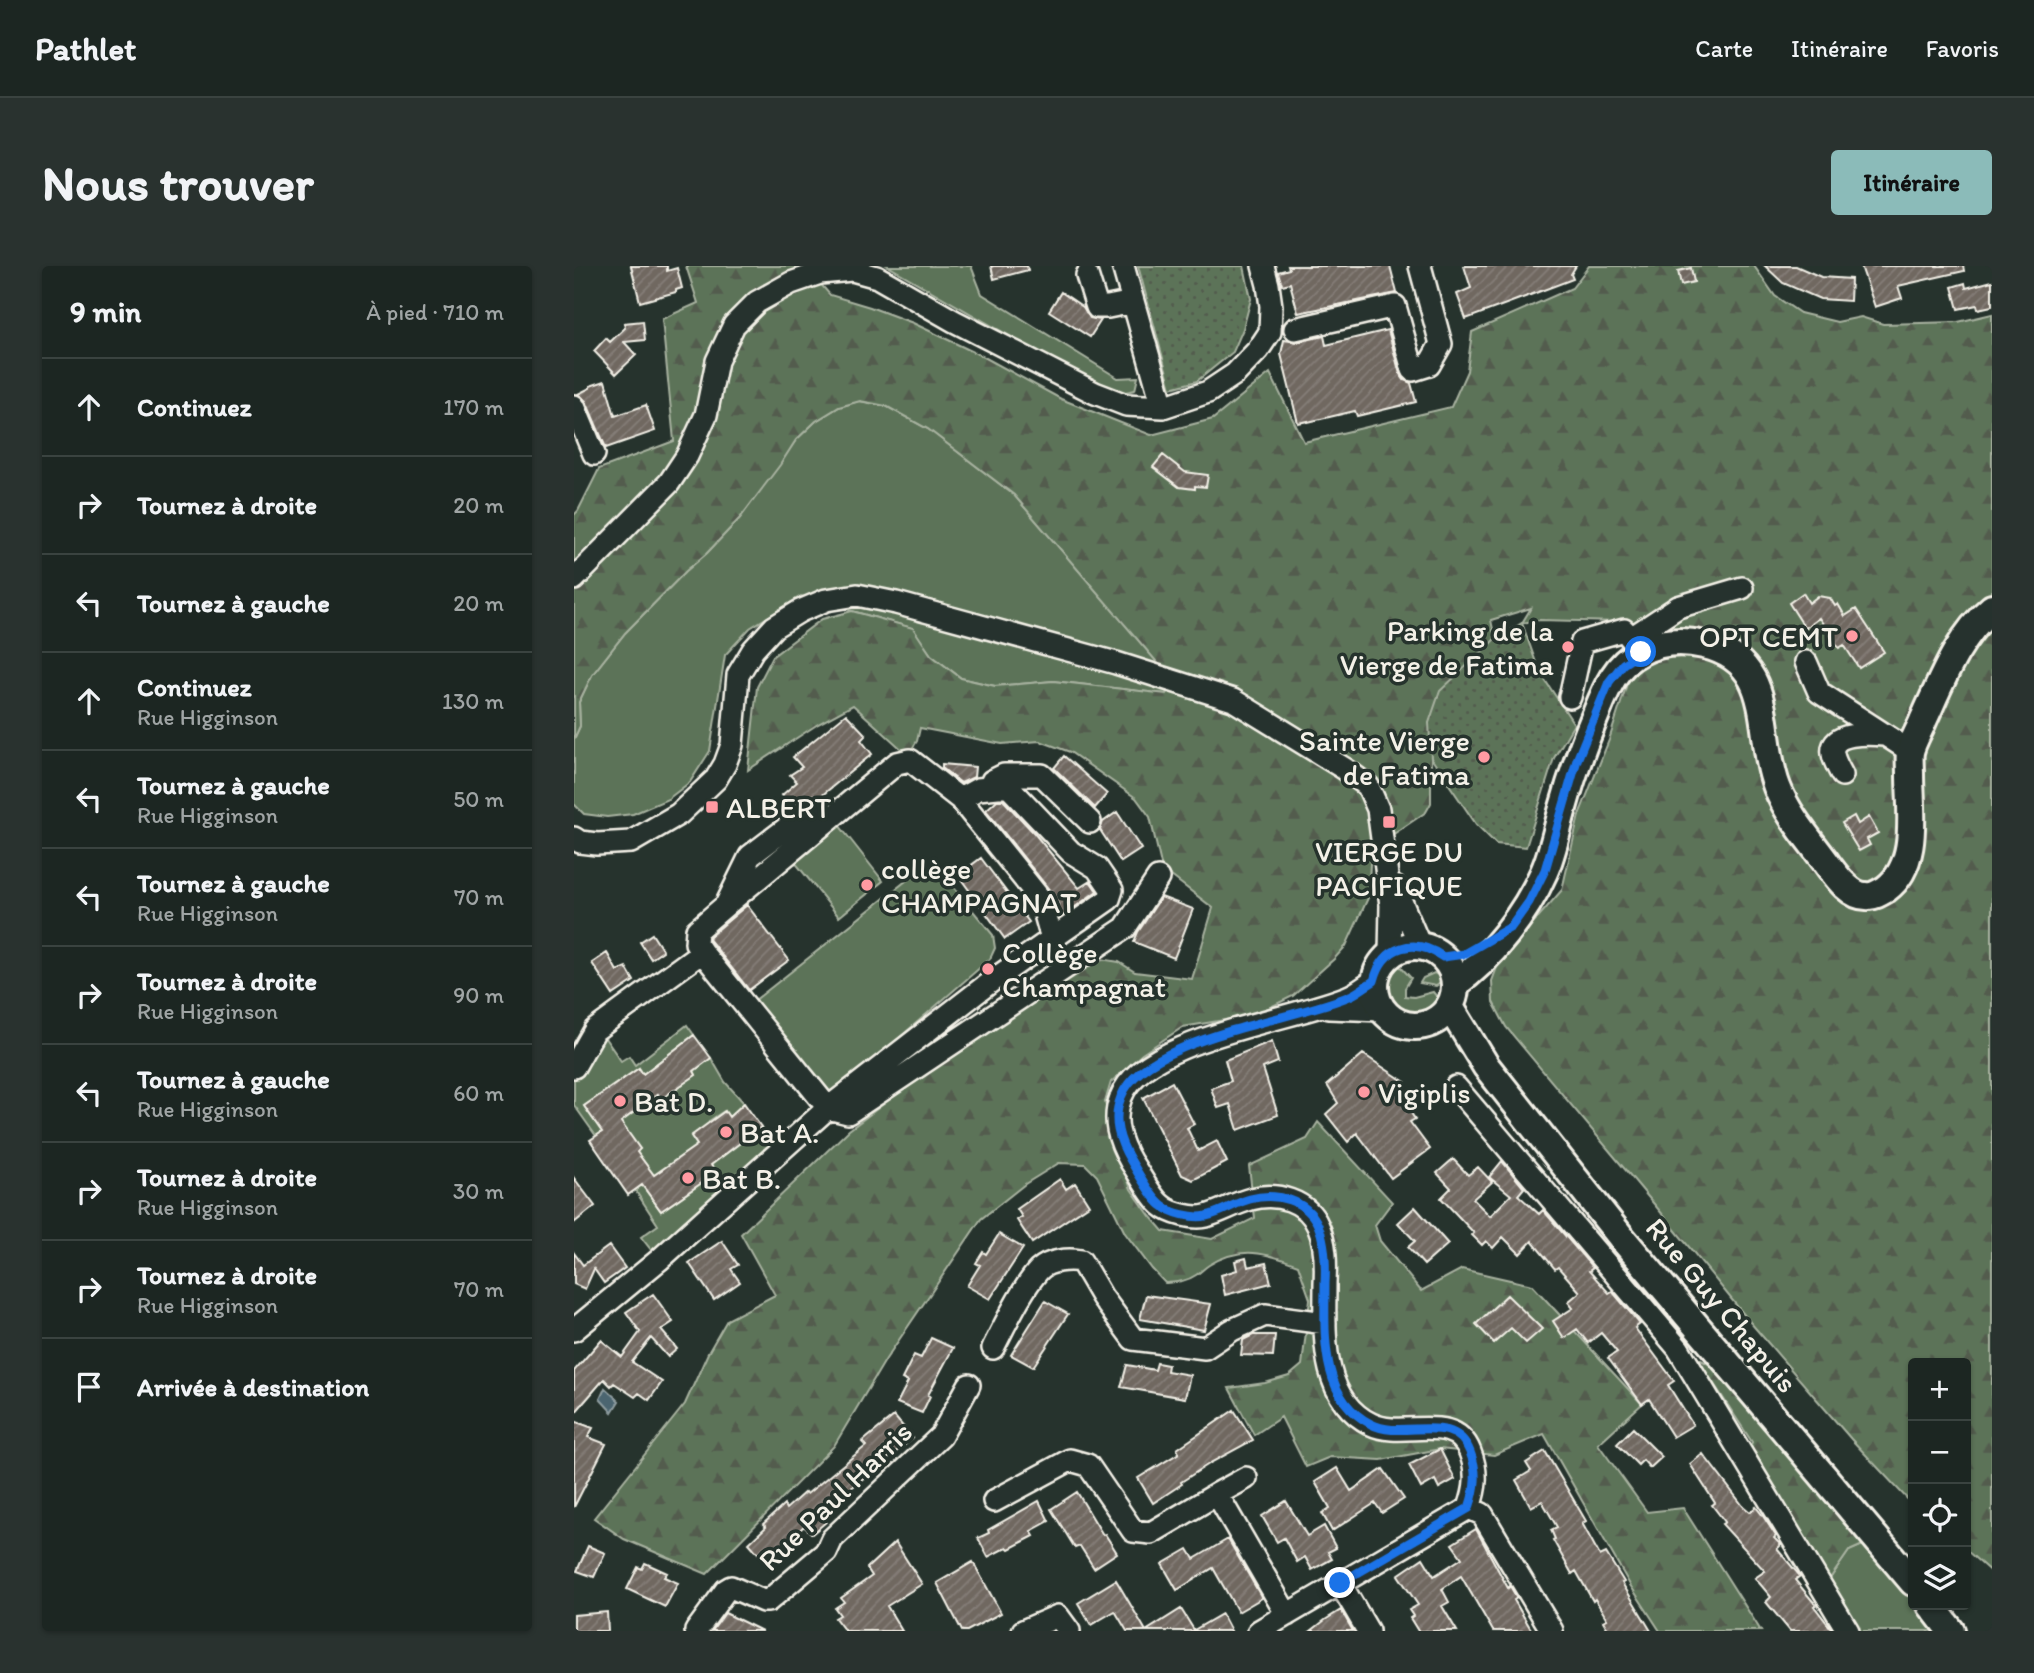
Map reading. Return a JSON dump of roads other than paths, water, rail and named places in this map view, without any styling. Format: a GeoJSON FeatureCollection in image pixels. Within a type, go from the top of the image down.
{"type":"FeatureCollection","features":[{"type":"Feature","properties":{"kind":"main road"},"geometry":{"type":"LineString","coordinates":[[1511,927],[1464,954],[1399,948],[1390,954],[1377,971],[1374,981],[1374,991],[1381,1010],[1390,1019],[1414,1027],[1427,1025],[1444,1015],[1452,995],[1511,927],[1529,902],[1545,870],[1577,760],[1609,682],[1636,645],[1686,640],[1720,649],[1738,659],[1750,673],[1758,694],[1776,785],[1791,814],[1834,873],[1852,891],[1866,897],[1881,893],[1897,881],[1906,862],[1910,841],[1910,751],[1948,665],[1980,618],[1992,608]]}},
{"type":"Feature","properties":{"kind":"main road"},"geometry":{"type":"LineString","coordinates":[[1432,952],[1450,965],[1452,995]]}},
{"type":"Feature","properties":{"kind":"main road","name":"Rue Guy Chapuis"},"geometry":{"type":"LineString","coordinates":[[1452,995],[1486,1066],[1621,1237],[1908,1576]]}},
{"type":"Feature","properties":{"kind":"main road","name":"Rue Guy Chapuis"},"geometry":{"type":"LineString","coordinates":[[1427,1025],[1451,1038],[1486,1066]]}},
{"type":"Feature","properties":{"kind":"main road"},"geometry":{"type":"LineString","coordinates":[[1935,1610],[1951,1631]]}},
{"type":"Feature","properties":{"kind":"street"},"geometry":{"type":"LineString","coordinates":[[1123,266],[1163,407]]}},
{"type":"Feature","properties":{"kind":"street"},"geometry":{"type":"LineString","coordinates":[[574,578],[669,483],[687,456],[706,415],[716,361],[734,326],[757,302],[793,275],[817,270],[860,270],[1095,393],[1126,405],[1163,407],[1208,392],[1235,374],[1258,350],[1270,332],[1271,306],[1263,266]]}},
{"type":"Feature","properties":{"kind":"street"},"geometry":{"type":"LineString","coordinates":[[1295,329],[1395,306],[1413,370],[1429,365],[1441,344],[1420,266]]}},
{"type":"Feature","properties":{"kind":"street"},"geometry":{"type":"LineString","coordinates":[[1087,275],[1097,307],[1133,302]]}},
{"type":"Feature","properties":{"kind":"street"},"geometry":{"type":"LineString","coordinates":[[574,406],[594,454]]}},
{"type":"Feature","properties":{"kind":"street"},"geometry":{"type":"LineString","coordinates":[[1570,697],[1582,642],[1624,630],[1636,645],[1678,607],[1742,588]]}},
{"type":"Feature","properties":{"kind":"street"},"geometry":{"type":"LineString","coordinates":[[574,838],[597,845],[631,842],[679,814],[716,779],[725,764],[732,745],[738,675],[752,650],[774,627],[800,611],[826,600],[857,595],[896,603],[1116,663],[1233,700],[1345,769],[1368,786],[1378,809],[1391,905],[1390,954]]}},
{"type":"Feature","properties":{"kind":"street"},"geometry":{"type":"LineString","coordinates":[[1806,663],[1819,692],[1910,751]]}},
{"type":"Feature","properties":{"kind":"street"},"geometry":{"type":"LineString","coordinates":[[1842,775],[1832,754],[1834,745],[1842,737],[1884,735]]}},
{"type":"Feature","properties":{"kind":"street"},"geometry":{"type":"LineString","coordinates":[[1052,940],[1041,900],[969,794],[910,760],[897,763],[726,905],[697,930],[696,943],[828,1108],[848,1113],[1125,928],[1158,878]]}},
{"type":"Feature","properties":{"kind":"street"},"geometry":{"type":"LineString","coordinates":[[969,794],[1004,775],[1042,775],[1090,822]]}},
{"type":"Feature","properties":{"kind":"street"},"geometry":{"type":"LineString","coordinates":[[574,1330],[659,1260],[828,1108],[993,980],[1109,899],[1112,890],[1097,868],[1071,852],[1008,786],[969,794]]}},
{"type":"Feature","properties":{"kind":"street"},"geometry":{"type":"LineString","coordinates":[[726,905],[750,856],[813,808]]}},
{"type":"Feature","properties":{"kind":"street"},"geometry":{"type":"LineString","coordinates":[[1385,853],[1399,898],[1432,952]]}},
{"type":"Feature","properties":{"kind":"street"},"geometry":{"type":"LineString","coordinates":[[574,1067],[595,1030],[702,952]]}},
{"type":"Feature","properties":{"kind":"street"},"geometry":{"type":"LineString","coordinates":[[1259,1631],[1469,1508],[1476,1480],[1474,1462],[1466,1440],[1453,1433],[1438,1428],[1393,1431],[1371,1424],[1345,1405],[1336,1390],[1329,1365],[1325,1323],[1326,1255],[1318,1225],[1307,1210],[1292,1200],[1276,1196],[1251,1199],[1204,1217],[1182,1215],[1161,1206],[1125,1151],[1117,1130],[1117,1107],[1125,1086],[1140,1072],[1178,1049],[1250,1024],[1352,995],[1374,981]]}},
{"type":"Feature","properties":{"kind":"street"},"geometry":{"type":"LineString","coordinates":[[1312,1008],[1381,1010]]}},
{"type":"Feature","properties":{"kind":"street"},"geometry":{"type":"LineString","coordinates":[[1457,1087],[1678,1348],[1849,1631]]}},
{"type":"Feature","properties":{"kind":"street"},"geometry":{"type":"LineString","coordinates":[[1600,1255],[1621,1237]]}},
{"type":"Feature","properties":{"kind":"street"},"geometry":{"type":"LineString","coordinates":[[993,1348],[1018,1301],[1040,1268],[1067,1258],[1081,1261],[1102,1297],[1133,1339],[1205,1348],[1232,1330],[1265,1315],[1325,1323]]}},
{"type":"Feature","properties":{"kind":"street","name":"Rue Paul Harris"},"geometry":{"type":"LineString","coordinates":[[696,1631],[726,1590],[731,1587],[768,1601],[826,1552],[832,1539],[941,1436],[969,1385]]}},
{"type":"Feature","properties":{"kind":"street"},"geometry":{"type":"LineString","coordinates":[[994,1501],[1070,1460],[1088,1465],[1132,1531],[1151,1533],[1246,1478]]}},
{"type":"Feature","properties":{"kind":"street"},"geometry":{"type":"LineString","coordinates":[[1217,1494],[1287,1615]]}},
{"type":"Feature","properties":{"kind":"street"},"geometry":{"type":"LineString","coordinates":[[1469,1508],[1482,1514],[1552,1631]]}},
{"type":"Feature","properties":{"kind":"street"},"geometry":{"type":"LineString","coordinates":[[1340,1583],[1368,1631]]}},
{"type":"Feature","properties":{"kind":"street"},"geometry":{"type":"LineString","coordinates":[[1024,1631],[1058,1616],[1069,1631]]}},
{"type":"Feature","properties":{"kind":"water"},"geometry":{"type":"Polygon","coordinates":[[[605,1388],[619,1401],[612,1412],[600,1399],[605,1388]]]}},
{"type":"Feature","properties":{"kind":"place","name":"OPT CEMT"},"geometry":{"type":"Point","coordinates":[1852,636]}},
{"type":"Feature","properties":{"kind":"place","name":"Parking de la Vierge de Fatima"},"geometry":{"type":"Point","coordinates":[1568,647]}},
{"type":"Feature","properties":{"kind":"place","name":"Sainte Vierge de Fatima"},"geometry":{"type":"Point","coordinates":[1484,757]}},
{"type":"Feature","properties":{"kind":"place","name":"ALBERT"},"geometry":{"type":"Point","coordinates":[712,807]}},
{"type":"Feature","properties":{"kind":"place","name":"VIERGE DU PACIFIQUE"},"geometry":{"type":"Point","coordinates":[1389,822]}},
{"type":"Feature","properties":{"kind":"place","name":"collège CHAMPAGNAT"},"geometry":{"type":"Point","coordinates":[867,885]}},
{"type":"Feature","properties":{"kind":"place","name":"Collège Champagnat"},"geometry":{"type":"Point","coordinates":[988,969]}},
{"type":"Feature","properties":{"kind":"place","name":"Vigiplis"},"geometry":{"type":"Point","coordinates":[1364,1092]}},
{"type":"Feature","properties":{"kind":"place","name":"Bat D."},"geometry":{"type":"Point","coordinates":[620,1101]}},
{"type":"Feature","properties":{"kind":"place","name":"Bat A."},"geometry":{"type":"Point","coordinates":[726,1132]}},
{"type":"Feature","properties":{"kind":"place","name":"Bat B."},"geometry":{"type":"Point","coordinates":[688,1178]}}]}
